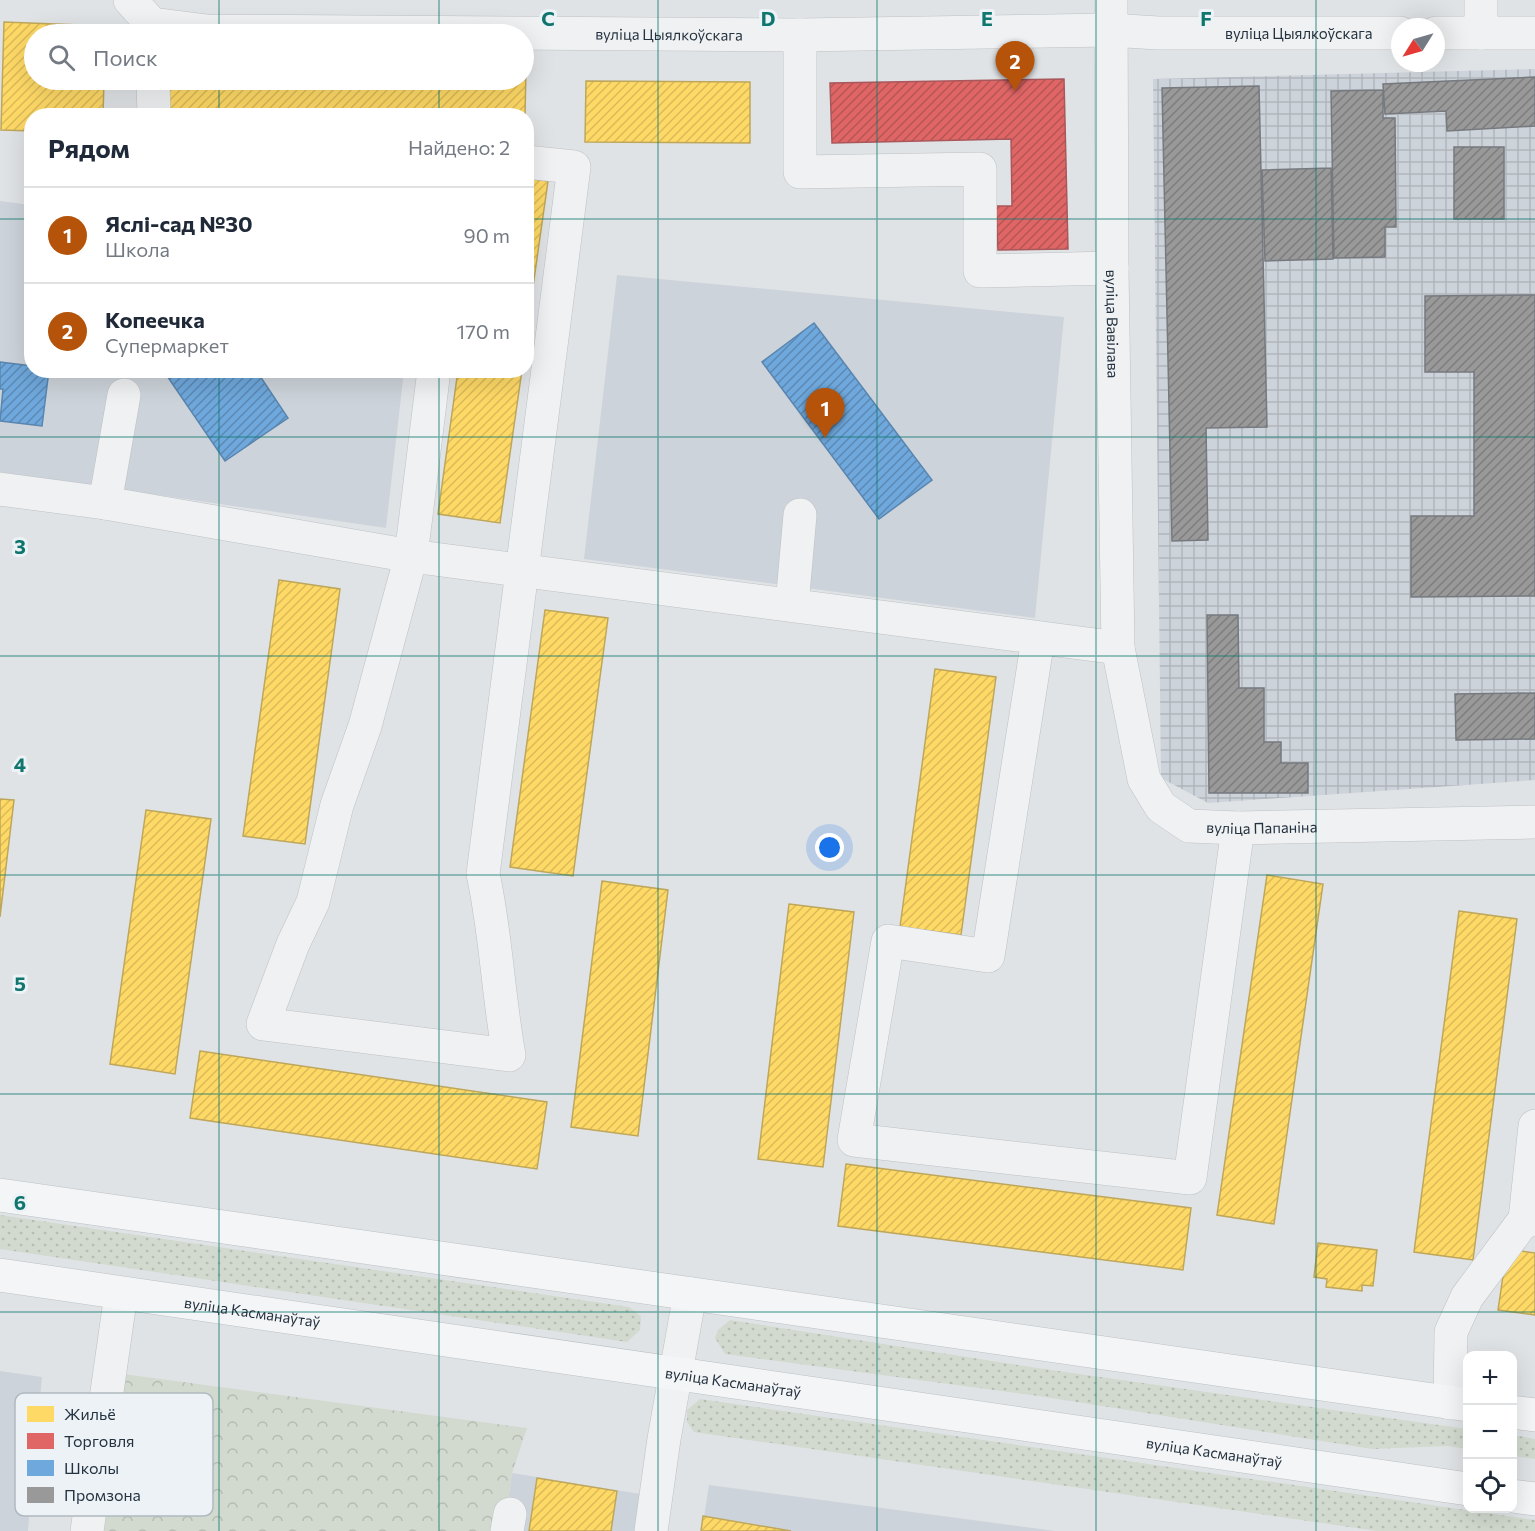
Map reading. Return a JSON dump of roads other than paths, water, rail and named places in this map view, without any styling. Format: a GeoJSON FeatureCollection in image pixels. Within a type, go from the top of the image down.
{"type":"FeatureCollection","features":[{"type":"Feature","properties":{"kind":"main road"},"geometry":{"type":"LineString","coordinates":[[0,1195],[1459,1404]]}},
{"type":"Feature","properties":{"kind":"main road","name":"вуліца Касманаўтаў"},"geometry":{"type":"LineString","coordinates":[[0,1275],[1463,1488]]}},
{"type":"Feature","properties":{"kind":"main road"},"geometry":{"type":"LineString","coordinates":[[1517,1413],[1535,1415]]}},
{"type":"Feature","properties":{"kind":"main road"},"geometry":{"type":"LineString","coordinates":[[1517,1497],[1535,1499]]}},
{"type":"Feature","properties":{"kind":"street","name":"вуліца Цыялкоўскага"},"geometry":{"type":"LineString","coordinates":[[130,0],[148,24]]}},
{"type":"Feature","properties":{"kind":"street"},"geometry":{"type":"LineString","coordinates":[[1481,0],[1481,33]]}},
{"type":"Feature","properties":{"kind":"street","name":"вуліца Цыялкоўскага"},"geometry":{"type":"LineString","coordinates":[[534,33],[800,35],[1110,15],[1158,33],[1391,33]]}},
{"type":"Feature","properties":{"kind":"street","name":"вуліца Вавілава"},"geometry":{"type":"LineString","coordinates":[[1110,15],[1118,648]]}},
{"type":"Feature","properties":{"kind":"street"},"geometry":{"type":"LineString","coordinates":[[1445,33],[1535,33]]}},
{"type":"Feature","properties":{"kind":"street"},"geometry":{"type":"LineString","coordinates":[[800,35],[800,172],[980,169],[980,271],[1112,268]]}},
{"type":"Feature","properties":{"kind":"street"},"geometry":{"type":"LineString","coordinates":[[153,90],[154,108]]}},
{"type":"Feature","properties":{"kind":"street"},"geometry":{"type":"LineString","coordinates":[[433,378],[411,556],[365,726],[337,805],[313,902],[293,944],[263,1024],[509,1055],[501,1015],[489,899],[483,874],[574,167],[534,163]]}},
{"type":"Feature","properties":{"kind":"street"},"geometry":{"type":"LineString","coordinates":[[105,503],[124,395]]}},
{"type":"Feature","properties":{"kind":"street"},"geometry":{"type":"LineString","coordinates":[[0,489],[105,503],[411,556],[1118,648]]}},
{"type":"Feature","properties":{"kind":"street"},"geometry":{"type":"LineString","coordinates":[[792,605],[800,515]]}},
{"type":"Feature","properties":{"kind":"street"},"geometry":{"type":"LineString","coordinates":[[1038,639],[988,956],[888,941],[854,1140],[1190,1178],[1238,828]]}},
{"type":"Feature","properties":{"kind":"street","name":"вуліца Папаніна"},"geometry":{"type":"LineString","coordinates":[[1118,648],[1144,779],[1161,807],[1189,825],[1238,828],[1535,822]]}},
{"type":"Feature","properties":{"kind":"street"},"geometry":{"type":"LineString","coordinates":[[1459,1404],[1451,1332],[1467,1297],[1530,1220],[1535,1126]]}},
{"type":"Feature","properties":{"kind":"street"},"geometry":{"type":"LineString","coordinates":[[107,1393],[121,1293]]}},
{"type":"Feature","properties":{"kind":"street"},"geometry":{"type":"LineString","coordinates":[[651,1531],[690,1294]]}},
{"type":"Feature","properties":{"kind":"street"},"geometry":{"type":"LineString","coordinates":[[87,1531],[89,1516]]}},
{"type":"Feature","properties":{"kind":"place","name":"Копеечка"},"geometry":{"type":"Point","coordinates":[1015,91]}},
{"type":"Feature","properties":{"kind":"place","name":"Яслі-сад №30"},"geometry":{"type":"Point","coordinates":[825,438]}}]}
